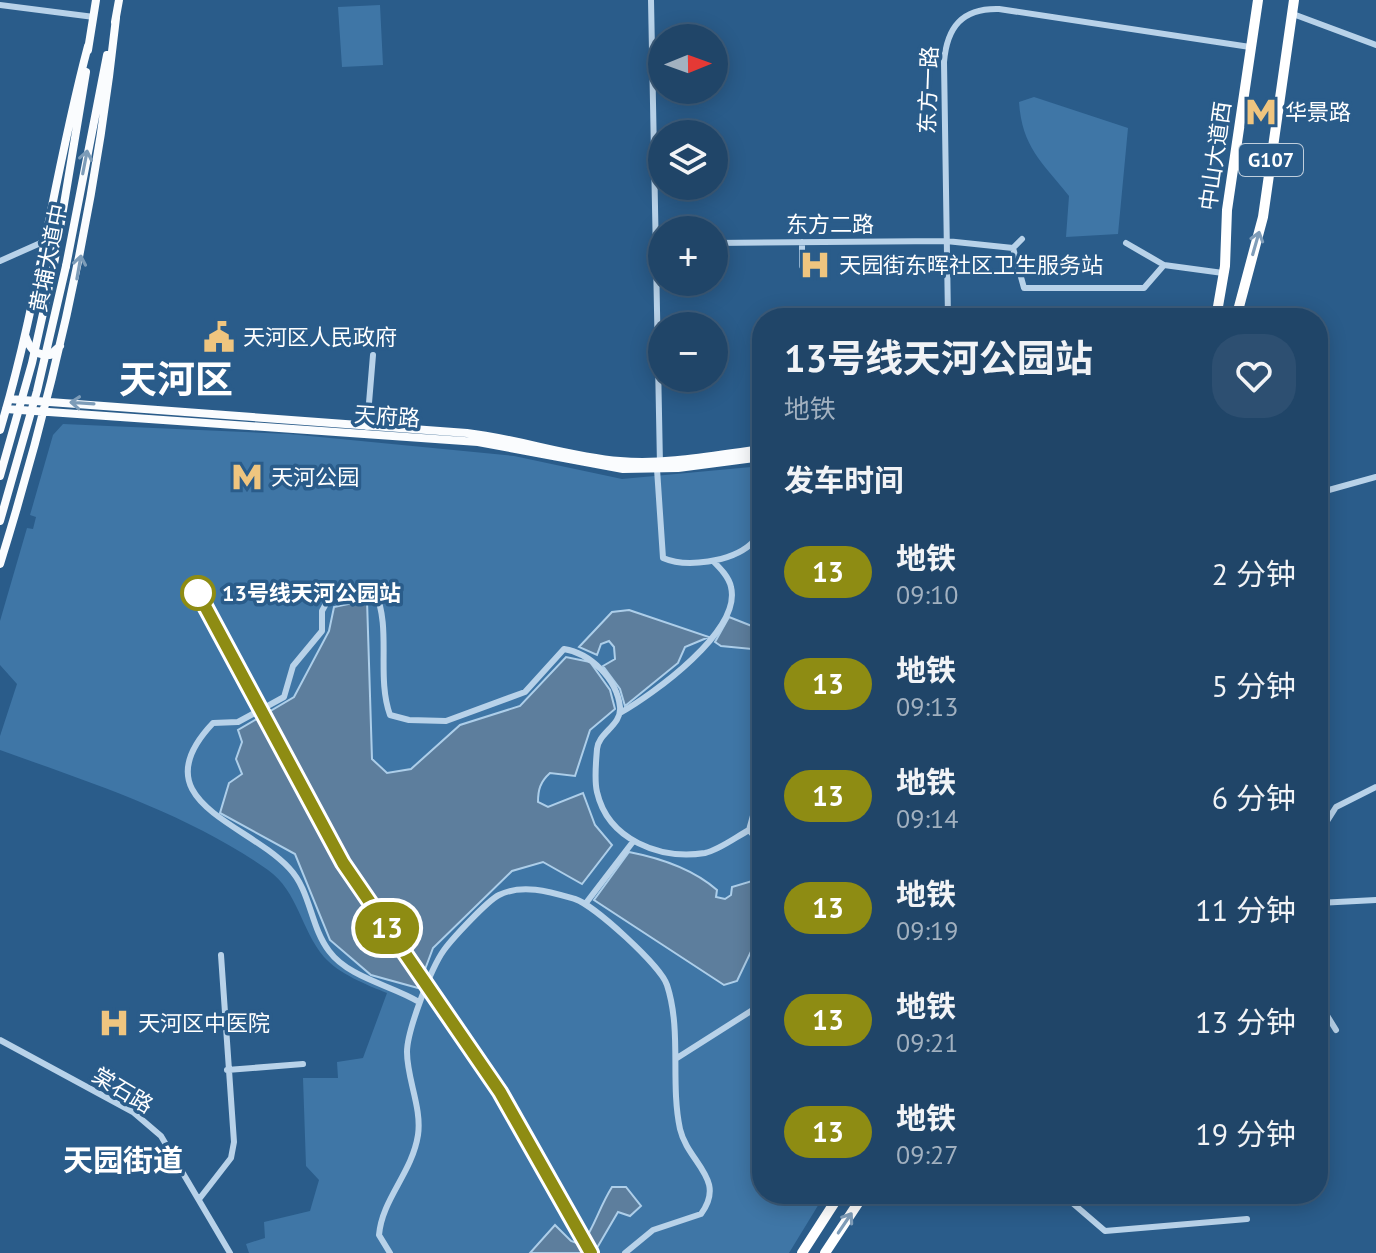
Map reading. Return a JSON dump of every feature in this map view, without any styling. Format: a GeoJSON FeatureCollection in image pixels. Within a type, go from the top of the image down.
{"type":"FeatureCollection","features":[{"type":"Feature","properties":{"kind":"highway","name":"中山大道西"},"geometry":{"type":"LineString","coordinates":[[1218,308],[1224,273],[1227,210],[1258,0]]}},
{"type":"Feature","properties":{"kind":"highway","name":"G107"},"geometry":{"type":"LineString","coordinates":[[1239,308],[1263,217],[1294,0]]}},
{"type":"Feature","properties":{"kind":"highway"},"geometry":{"type":"LineString","coordinates":[[802,1253],[834,1204]]}},
{"type":"Feature","properties":{"kind":"highway"},"geometry":{"type":"LineString","coordinates":[[825,1253],[857,1204]]}},
{"type":"Feature","properties":{"kind":"main road","name":"黄埔大道中"},"geometry":{"type":"LineString","coordinates":[[0,476],[32,363],[54,264],[80,117],[96,0]]}},
{"type":"Feature","properties":{"kind":"main road","name":"黄埔大道中"},"geometry":{"type":"LineString","coordinates":[[0,521],[40,380],[119,0]]}},
{"type":"Feature","properties":{"kind":"main road"},"geometry":{"type":"LineString","coordinates":[[0,564],[63,343],[102,142],[116,18]]}},
{"type":"Feature","properties":{"kind":"main road"},"geometry":{"type":"LineString","coordinates":[[0,430],[4,404],[25,334],[66,127],[88,46]]}},
{"type":"Feature","properties":{"kind":"main road"},"geometry":{"type":"LineString","coordinates":[[25,334],[29,347],[38,354],[50,355],[63,343]]}},
{"type":"Feature","properties":{"kind":"main road","name":"天府路"},"geometry":{"type":"LineString","coordinates":[[4,404],[48,401],[366,429],[494,443],[603,466],[659,466],[752,458]]}},
{"type":"Feature","properties":{"kind":"main road","name":"天府路"},"geometry":{"type":"LineString","coordinates":[[4,404],[45,411],[366,429]]}},
{"type":"Feature","properties":{"kind":"main road","name":"天府路"},"geometry":{"type":"LineString","coordinates":[[659,466],[752,451]]}},
{"type":"Feature","properties":{"kind":"main road"},"geometry":{"type":"LineString","coordinates":[[0,469],[15,474],[22,490]]}},
{"type":"Feature","properties":{"kind":"street"},"geometry":{"type":"LineString","coordinates":[[651,0],[658,216]]}},
{"type":"Feature","properties":{"kind":"street"},"geometry":{"type":"LineString","coordinates":[[0,5],[94,17]]}},
{"type":"Feature","properties":{"kind":"street","name":"东方一路"},"geometry":{"type":"LineString","coordinates":[[948,308],[944,62],[950,31],[963,16],[985,9],[999,9],[1250,47]]}},
{"type":"Feature","properties":{"kind":"street"},"geometry":{"type":"LineString","coordinates":[[1293,14],[1376,45]]}},
{"type":"Feature","properties":{"kind":"street"},"geometry":{"type":"LineString","coordinates":[[1022,239],[1013,248],[1024,288],[1144,288],[1166,266]]}},
{"type":"Feature","properties":{"kind":"street"},"geometry":{"type":"LineString","coordinates":[[0,261],[45,241]]}},
{"type":"Feature","properties":{"kind":"street","name":"东方二路"},"geometry":{"type":"LineString","coordinates":[[728,243],[946,241],[1013,248]]}},
{"type":"Feature","properties":{"kind":"street"},"geometry":{"type":"LineString","coordinates":[[802,242],[802,266]]}},
{"type":"Feature","properties":{"kind":"street"},"geometry":{"type":"LineString","coordinates":[[1126,243],[1166,266],[1224,273]]}},
{"type":"Feature","properties":{"kind":"street"},"geometry":{"type":"LineString","coordinates":[[659,296],[659,466],[663,558],[680,565],[713,561],[752,543]]}},
{"type":"Feature","properties":{"kind":"street"},"geometry":{"type":"LineString","coordinates":[[366,429],[373,355]]}},
{"type":"Feature","properties":{"kind":"street"},"geometry":{"type":"LineString","coordinates":[[1328,490],[1376,477]]}},
{"type":"Feature","properties":{"kind":"street"},"geometry":{"type":"LineString","coordinates":[[713,561],[732,587],[731,601],[715,637],[692,661],[620,713],[597,744],[596,792],[611,821],[632,843],[665,852],[707,853],[749,830],[752,819]]}},
{"type":"Feature","properties":{"kind":"street"},"geometry":{"type":"LineString","coordinates":[[419,1002],[399,990],[372,981],[329,951],[301,881],[275,853],[227,825],[198,801],[186,761],[195,742],[213,723],[238,722],[284,697],[293,666],[322,631],[322,611],[329,598],[375,591],[381,609],[383,696],[390,715],[409,720],[446,721],[525,692],[564,649],[589,656],[612,685],[620,713]]}},
{"type":"Feature","properties":{"kind":"street"},"geometry":{"type":"LineString","coordinates":[[1328,820],[1336,807],[1376,787]]}},
{"type":"Feature","properties":{"kind":"street"},"geometry":{"type":"LineString","coordinates":[[749,830],[752,833]]}},
{"type":"Feature","properties":{"kind":"street"},"geometry":{"type":"LineString","coordinates":[[586,903],[632,843]]}},
{"type":"Feature","properties":{"kind":"street"},"geometry":{"type":"LineString","coordinates":[[390,1253],[379,1235],[382,1216],[412,1163],[419,1131],[407,1051],[419,1002],[444,950],[498,895],[526,888],[586,903],[666,982],[677,1058],[677,1112],[683,1142],[710,1183],[712,1193],[701,1214],[653,1230],[625,1253]]}},
{"type":"Feature","properties":{"kind":"street"},"geometry":{"type":"LineString","coordinates":[[1328,903],[1376,900]]}},
{"type":"Feature","properties":{"kind":"street"},"geometry":{"type":"LineString","coordinates":[[200,1198],[231,1158],[234,1142],[221,955]]}},
{"type":"Feature","properties":{"kind":"street"},"geometry":{"type":"LineString","coordinates":[[677,1058],[752,1010]]}},
{"type":"Feature","properties":{"kind":"street"},"geometry":{"type":"LineString","coordinates":[[1328,1017],[1336,1030]]}},
{"type":"Feature","properties":{"kind":"street","name":"棠石路"},"geometry":{"type":"LineString","coordinates":[[0,1040],[133,1112],[161,1136],[230,1253]]}},
{"type":"Feature","properties":{"kind":"street"},"geometry":{"type":"LineString","coordinates":[[227,1070],[303,1064]]}},
{"type":"Feature","properties":{"kind":"street"},"geometry":{"type":"LineString","coordinates":[[1074,1204],[1105,1231],[1247,1219]]}},
{"type":"Feature","properties":{"kind":"shaded area"},"geometry":{"type":"Polygon","coordinates":[[[380,5],[383,65],[342,67],[338,7],[380,5]]]}},
{"type":"Feature","properties":{"kind":"shaded area"},"geometry":{"type":"Polygon","coordinates":[[[1034,97],[1128,128],[1118,234],[1066,237],[1069,196],[1035,153],[1021,118],[1019,102],[1034,97]]]}},
{"type":"Feature","properties":{"kind":"shaded area","name":"天河公园"},"geometry":{"type":"Polygon","coordinates":[[[63,424],[289,434],[514,456],[622,479],[752,467],[752,1204],[819,1204],[789,1253],[249,1253],[246,1244],[265,1238],[264,1222],[310,1211],[319,1180],[306,1166],[303,1078],[338,1078],[337,1062],[363,1058],[387,993],[330,963],[316,946],[293,900],[278,879],[237,850],[138,801],[0,750],[0,736],[17,684],[0,665],[0,621],[27,528],[33,529],[36,517],[30,515],[53,435],[63,424]]]}},
{"type":"Feature","properties":{"kind":"shaded area"},"geometry":{"type":"Polygon","coordinates":[[[367,600],[372,759],[387,773],[411,769],[460,725],[520,706],[566,657],[590,662],[610,690],[615,709],[590,730],[575,776],[550,773],[538,794],[538,802],[548,807],[583,793],[595,825],[612,845],[582,884],[543,862],[512,871],[433,948],[418,988],[371,975],[330,940],[295,854],[220,813],[229,783],[242,774],[236,759],[242,742],[238,730],[294,697],[329,631],[334,607],[367,600]]]}},
{"type":"Feature","properties":{"kind":"shaded area"},"geometry":{"type":"Polygon","coordinates":[[[629,610],[709,637],[685,647],[678,663],[625,706],[620,689],[603,666],[615,659],[614,647],[609,641],[601,644],[597,655],[579,647],[612,612],[629,610]]]}},
{"type":"Feature","properties":{"kind":"shaded area"},"geometry":{"type":"Polygon","coordinates":[[[729,617],[752,626],[752,649],[721,646],[715,642],[729,617]]]}},
{"type":"Feature","properties":{"kind":"shaded area"},"geometry":{"type":"Polygon","coordinates":[[[629,852],[687,870],[717,890],[716,897],[725,899],[731,895],[732,887],[752,881],[752,949],[737,981],[724,985],[594,900],[629,852]]]}},
{"type":"Feature","properties":{"kind":"shaded area"},"geometry":{"type":"Polygon","coordinates":[[[612,1187],[626,1187],[641,1206],[630,1216],[618,1212],[594,1253],[530,1253],[555,1225],[571,1241],[582,1245],[612,1187]]]}},
{"type":"Feature","properties":{"kind":"metro line","name":"13"},"geometry":{"type":"LineString","coordinates":[[198,593],[343,863],[500,1092],[591,1253]]}},
{"type":"Feature","properties":{"kind":"place","name":"华景路"},"geometry":{"type":"Point","coordinates":[1261,112]}},
{"type":"Feature","properties":{"kind":"place","name":"天园街东晖社区卫生服务站"},"geometry":{"type":"Point","coordinates":[815,265]}},
{"type":"Feature","properties":{"kind":"place","name":"天河区人民政府"},"geometry":{"type":"Point","coordinates":[219,337]}},
{"type":"Feature","properties":{"kind":"place","name":"天河公园"},"geometry":{"type":"Point","coordinates":[247,477]}},
{"type":"Feature","properties":{"kind":"place","name":"13号线天河公园站"},"geometry":{"type":"Point","coordinates":[198,593]}},
{"type":"Feature","properties":{"kind":"place","name":"天河区中医院"},"geometry":{"type":"Point","coordinates":[114,1023]}},
{"type":"Feature","properties":{"kind":"district","name":"天河区"},"geometry":{"type":"Point","coordinates":[176,380]}},
{"type":"Feature","properties":{"kind":"district","name":"天园街道"},"geometry":{"type":"Point","coordinates":[123,1161]}}]}
